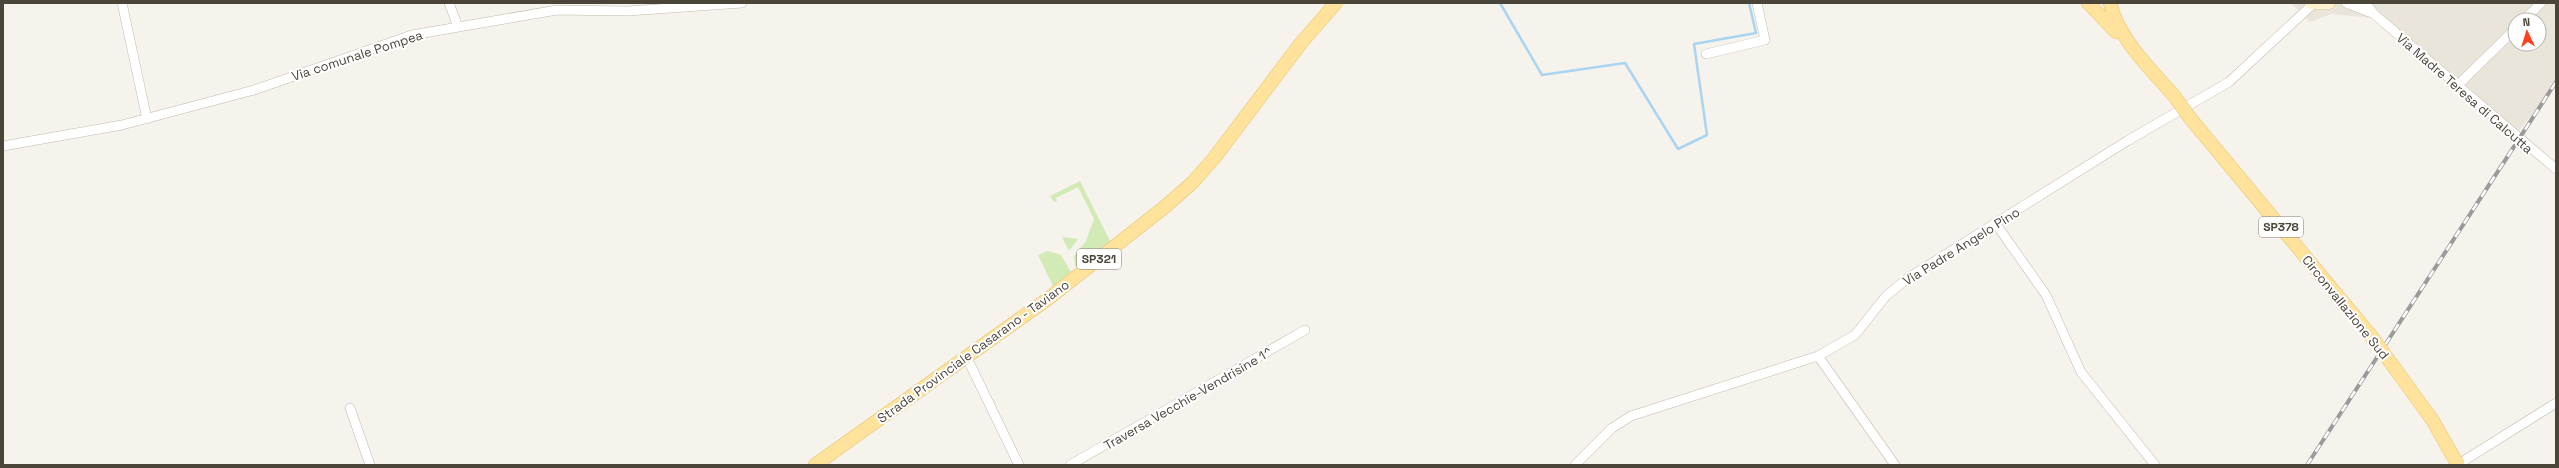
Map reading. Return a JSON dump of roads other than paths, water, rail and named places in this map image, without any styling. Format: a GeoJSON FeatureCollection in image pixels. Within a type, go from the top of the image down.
{"type":"FeatureCollection","features":[{"type":"Feature","properties":{"kind":"main road","name":"Strada Provinciale Casarano - Taviano"},"geometry":{"type":"LineString","coordinates":[[815,465],[1049,298],[1127,238],[1193,182],[1247,117],[1301,43],[1336,3]]}},
{"type":"Feature","properties":{"kind":"main road","name":"SP378"},"geometry":{"type":"LineString","coordinates":[[2088,3],[2127,40]]}},
{"type":"Feature","properties":{"kind":"main road","name":"Circonvallazione Sud"},"geometry":{"type":"LineString","coordinates":[[2110,3],[2113,16],[2127,40],[2372,337],[2433,420],[2458,465]]}},
{"type":"Feature","properties":{"kind":"street"},"geometry":{"type":"LineString","coordinates":[[122,3],[147,119]]}},
{"type":"Feature","properties":{"kind":"street"},"geometry":{"type":"LineString","coordinates":[[449,3],[458,27]]}},
{"type":"Feature","properties":{"kind":"street","name":"Via comunale Pompea"},"geometry":{"type":"LineString","coordinates":[[3,146],[147,119],[254,90],[412,35],[556,10],[628,11],[742,3]]}},
{"type":"Feature","properties":{"kind":"street"},"geometry":{"type":"LineString","coordinates":[[1706,54],[1765,40],[1757,3]]}},
{"type":"Feature","properties":{"kind":"street"},"geometry":{"type":"LineString","coordinates":[[2312,3],[2329,3]]}},
{"type":"Feature","properties":{"kind":"street","name":"Via Padre Angelo Pino"},"geometry":{"type":"LineString","coordinates":[[1576,465],[1612,428],[1631,416],[1818,356],[1856,335],[1886,296],[1908,278],[2127,141],[2229,82],[2312,3]]}},
{"type":"Feature","properties":{"kind":"street","name":"Via Madre Teresa di Calcutta"},"geometry":{"type":"LineString","coordinates":[[2346,3],[2375,15]]}},
{"type":"Feature","properties":{"kind":"street","name":"Via Madre Teresa di Calcutta"},"geometry":{"type":"LineString","coordinates":[[2365,3],[2375,15],[2556,169]]}},
{"type":"Feature","properties":{"kind":"street"},"geometry":{"type":"LineString","coordinates":[[2532,12],[2541,3]]}},
{"type":"Feature","properties":{"kind":"street"},"geometry":{"type":"LineString","coordinates":[[2457,86],[2507,37]]}},
{"type":"Feature","properties":{"kind":"street"},"geometry":{"type":"LineString","coordinates":[[1996,224],[2046,295],[2081,372],[2155,465]]}},
{"type":"Feature","properties":{"kind":"street","name":"Traversa Vecchie-Vendrisine 1^"},"geometry":{"type":"LineString","coordinates":[[1070,465],[1305,330]]}},
{"type":"Feature","properties":{"kind":"street"},"geometry":{"type":"LineString","coordinates":[[966,356],[1020,465]]}},
{"type":"Feature","properties":{"kind":"street"},"geometry":{"type":"LineString","coordinates":[[1818,356],[1895,465]]}},
{"type":"Feature","properties":{"kind":"street"},"geometry":{"type":"LineString","coordinates":[[2458,465],[2556,403]]}},
{"type":"Feature","properties":{"kind":"street"},"geometry":{"type":"LineString","coordinates":[[350,408],[370,465]]}},
{"type":"Feature","properties":{"kind":"waterway"},"geometry":{"type":"LineString","coordinates":[[1500,3],[1542,75],[1625,63],[1678,149],[1707,135],[1694,44],[1756,33],[1749,3]]}},
{"type":"Feature","properties":{"kind":"railway"},"geometry":{"type":"LineString","coordinates":[[2307,465],[2556,82]]}}]}
